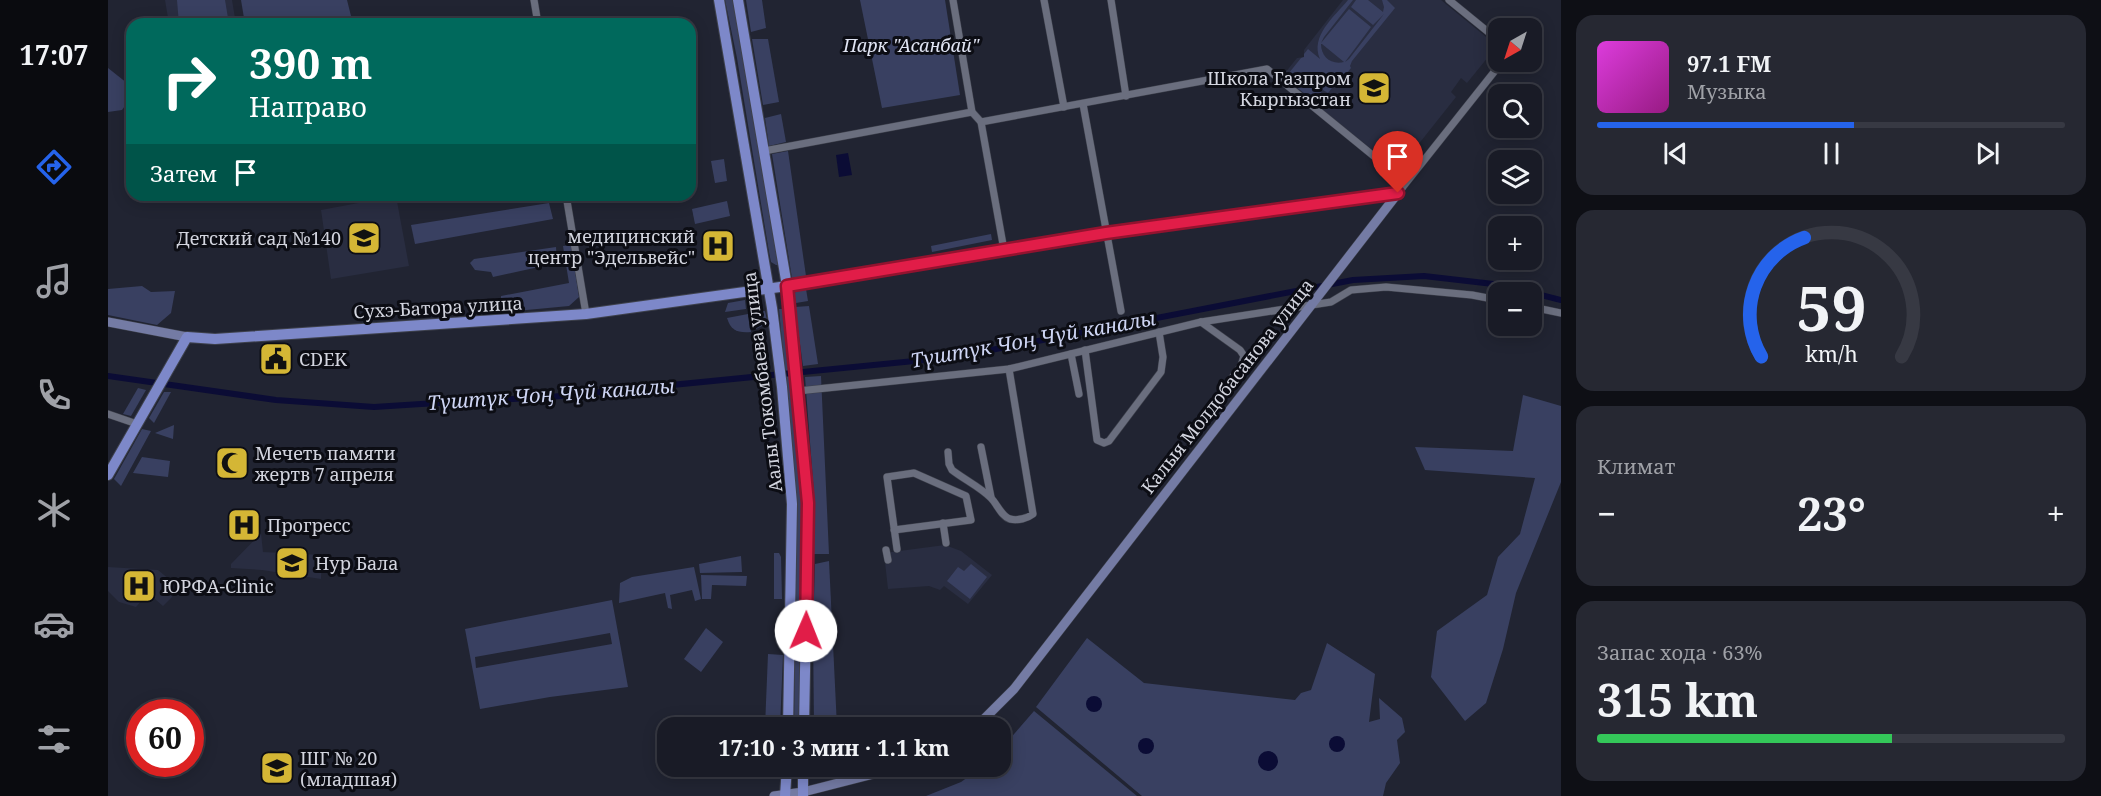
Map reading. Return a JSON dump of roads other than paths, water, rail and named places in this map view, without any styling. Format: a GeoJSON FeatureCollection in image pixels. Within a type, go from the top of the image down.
{"type":"FeatureCollection","features":[{"type":"Feature","properties":{"kind":"main road","name":"Аалы Токомбаева улица"},"geometry":{"type":"LineString","coordinates":[[719,0],[769,287],[780,365],[792,504],[788,717]]}},
{"type":"Feature","properties":{"kind":"main road","name":"Аалы Токомбаева улица"},"geometry":{"type":"LineString","coordinates":[[738,0],[787,286],[808,503],[804,717]]}},
{"type":"Feature","properties":{"kind":"main road","name":"Сухэ-Батора улица"},"geometry":{"type":"LineString","coordinates":[[187,337],[214,339],[586,314],[787,286]]}},
{"type":"Feature","properties":{"kind":"main road"},"geometry":{"type":"LineString","coordinates":[[108,475],[187,337]]}},
{"type":"Feature","properties":{"kind":"main road"},"geometry":{"type":"LineString","coordinates":[[785,795],[786,777]]}},
{"type":"Feature","properties":{"kind":"main road"},"geometry":{"type":"LineString","coordinates":[[803,777],[803,794]]}},
{"type":"Feature","properties":{"kind":"street"},"geometry":{"type":"LineString","coordinates":[[534,0],[537,18]]}},
{"type":"Feature","properties":{"kind":"street"},"geometry":{"type":"LineString","coordinates":[[953,0],[972,112],[981,122],[1004,250]]}},
{"type":"Feature","properties":{"kind":"street"},"geometry":{"type":"LineString","coordinates":[[1044,0],[1064,107]]}},
{"type":"Feature","properties":{"kind":"street"},"geometry":{"type":"LineString","coordinates":[[1111,0],[1126,96]]}},
{"type":"Feature","properties":{"kind":"street"},"geometry":{"type":"LineString","coordinates":[[1449,0],[1488,32]]}},
{"type":"Feature","properties":{"kind":"street"},"geometry":{"type":"LineString","coordinates":[[787,286],[1106,233],[1400,190],[1381,162],[1267,69],[981,122]]}},
{"type":"Feature","properties":{"kind":"street","name":"Калыя Молдобасанова улица"},"geometry":{"type":"LineString","coordinates":[[986,717],[1014,689],[1330,279],[1494,72]]}},
{"type":"Feature","properties":{"kind":"street"},"geometry":{"type":"LineString","coordinates":[[1083,104],[1121,310]]}},
{"type":"Feature","properties":{"kind":"street"},"geometry":{"type":"LineString","coordinates":[[764,151],[972,112]]}},
{"type":"Feature","properties":{"kind":"street"},"geometry":{"type":"LineString","coordinates":[[567,201],[586,314]]}},
{"type":"Feature","properties":{"kind":"street"},"geometry":{"type":"LineString","coordinates":[[797,388],[1010,369],[1201,322],[1331,302],[1351,290],[1377,287],[1488,298]]}},
{"type":"Feature","properties":{"kind":"street"},"geometry":{"type":"LineString","coordinates":[[1542,309],[1561,313]]}},
{"type":"Feature","properties":{"kind":"street","name":"Сухэ-Батора улица"},"geometry":{"type":"LineString","coordinates":[[108,322],[187,337]]}},
{"type":"Feature","properties":{"kind":"street"},"geometry":{"type":"LineString","coordinates":[[1201,322],[1240,350],[1244,356],[1241,366],[1217,398]]}},
{"type":"Feature","properties":{"kind":"street"},"geometry":{"type":"LineString","coordinates":[[1085,350],[1097,440],[1104,443],[1109,441],[1161,372],[1163,357],[1160,332]]}},
{"type":"Feature","properties":{"kind":"street"},"geometry":{"type":"LineString","coordinates":[[1071,354],[1079,394]]}},
{"type":"Feature","properties":{"kind":"street"},"geometry":{"type":"LineString","coordinates":[[948,452],[952,470],[991,497],[1006,517],[1010,519],[1029,518],[1033,514],[1010,369]]}},
{"type":"Feature","properties":{"kind":"street"},"geometry":{"type":"LineString","coordinates":[[108,414],[137,424]]}},
{"type":"Feature","properties":{"kind":"street"},"geometry":{"type":"LineString","coordinates":[[981,447],[991,497]]}},
{"type":"Feature","properties":{"kind":"street"},"geometry":{"type":"LineString","coordinates":[[894,531],[970,520],[966,496],[914,472],[887,477],[894,531],[897,549]]}},
{"type":"Feature","properties":{"kind":"street"},"geometry":{"type":"LineString","coordinates":[[943,524],[946,543]]}},
{"type":"Feature","properties":{"kind":"street"},"geometry":{"type":"LineString","coordinates":[[886,550],[888,560]]}},
{"type":"Feature","properties":{"kind":"street"},"geometry":{"type":"LineString","coordinates":[[774,796],[803,794],[865,777]]}},
{"type":"Feature","properties":{"kind":"waterway","name":"Түштүк Чоң Чүй каналы"},"geometry":{"type":"LineString","coordinates":[[108,376],[276,400],[374,407],[550,397],[955,357],[1353,280],[1424,276],[1502,285],[1561,300]]}},
{"type":"Feature","properties":{"kind":"place","name":"Школа Газпром Кыргызстан"},"geometry":{"type":"Point","coordinates":[1374,88]}},
{"type":"Feature","properties":{"kind":"place","name":"Детский сад №140"},"geometry":{"type":"Point","coordinates":[364,238]}},
{"type":"Feature","properties":{"kind":"place","name":"медицинский центр \"Эдельвейс\""},"geometry":{"type":"Point","coordinates":[718,246]}},
{"type":"Feature","properties":{"kind":"place","name":"CDEK"},"geometry":{"type":"Point","coordinates":[276,359]}},
{"type":"Feature","properties":{"kind":"place","name":"Мечеть памяти жертв 7 апреля"},"geometry":{"type":"Point","coordinates":[232,463]}},
{"type":"Feature","properties":{"kind":"place","name":"Прогресс"},"geometry":{"type":"Point","coordinates":[244,525]}},
{"type":"Feature","properties":{"kind":"place","name":"Нур Бала"},"geometry":{"type":"Point","coordinates":[292,563]}},
{"type":"Feature","properties":{"kind":"place","name":"ЮРФА-Clinic"},"geometry":{"type":"Point","coordinates":[139,586]}},
{"type":"Feature","properties":{"kind":"place","name":"ШГ № 20 (младшая)"},"geometry":{"type":"Point","coordinates":[277,768]}},
{"type":"Feature","properties":{"kind":"park label","name":"Парк \"Асанбай\""},"geometry":{"type":"Point","coordinates":[911,45]}}]}
